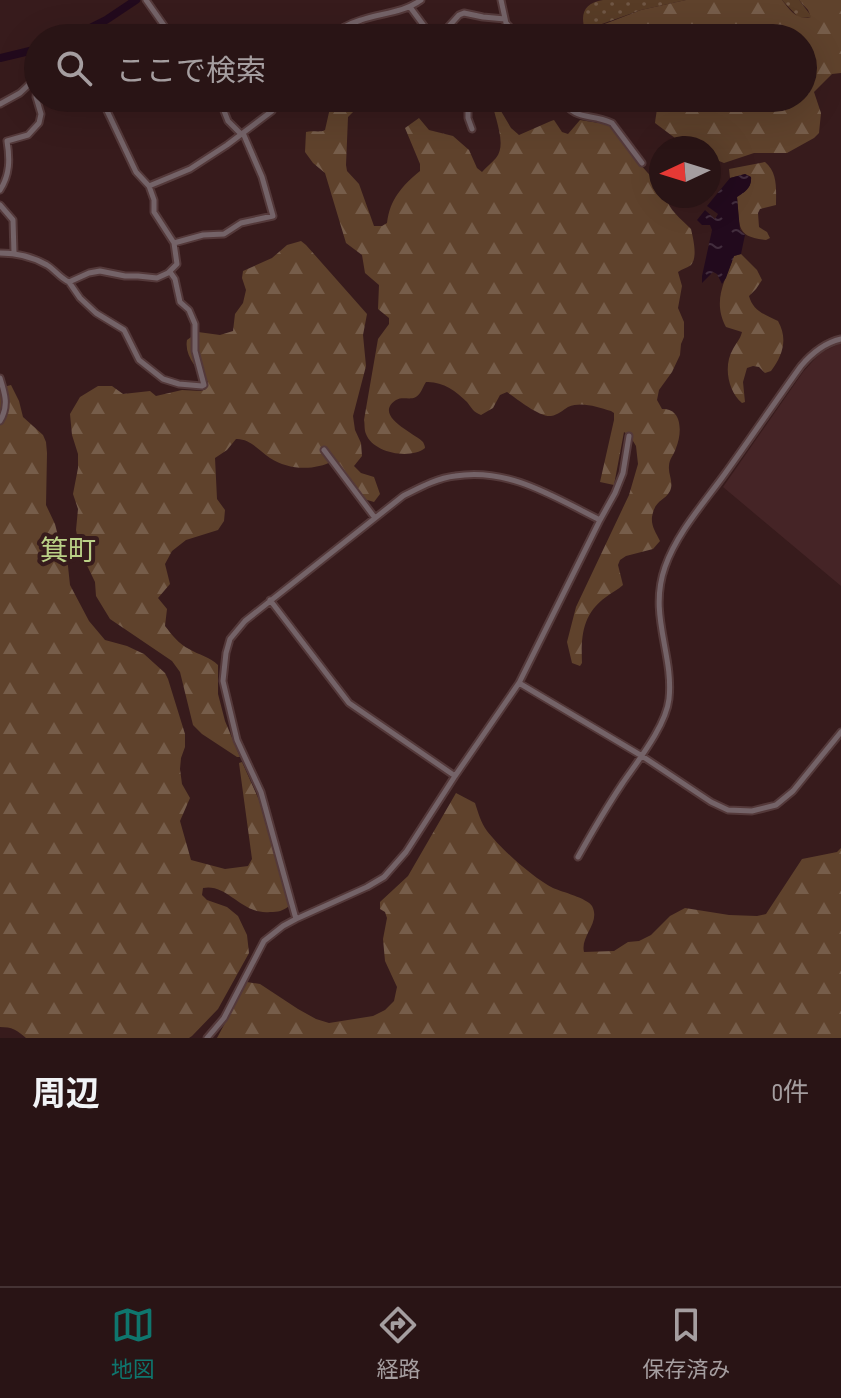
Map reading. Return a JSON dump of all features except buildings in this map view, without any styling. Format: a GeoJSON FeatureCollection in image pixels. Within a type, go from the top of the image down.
{"type":"FeatureCollection","features":[{"type":"Feature","properties":{"kind":"street"},"geometry":{"type":"LineString","coordinates":[[146,0],[163,24]]}},
{"type":"Feature","properties":{"kind":"street"},"geometry":{"type":"LineString","coordinates":[[348,24],[410,7],[421,0]]}},
{"type":"Feature","properties":{"kind":"street"},"geometry":{"type":"LineString","coordinates":[[501,0],[508,24]]}},
{"type":"Feature","properties":{"kind":"street"},"geometry":{"type":"LineString","coordinates":[[410,7],[421,24]]}},
{"type":"Feature","properties":{"kind":"street"},"geometry":{"type":"LineString","coordinates":[[452,24],[464,13],[505,19]]}},
{"type":"Feature","properties":{"kind":"street"},"geometry":{"type":"LineString","coordinates":[[0,104],[24,89]]}},
{"type":"Feature","properties":{"kind":"street"},"geometry":{"type":"LineString","coordinates":[[0,190],[9,165],[7,141],[28,135],[39,123],[40,112]]}},
{"type":"Feature","properties":{"kind":"street"},"geometry":{"type":"LineString","coordinates":[[69,282],[100,271],[157,278],[170,272],[177,264],[174,243],[154,212],[149,186],[136,172],[108,112]]}},
{"type":"Feature","properties":{"kind":"street"},"geometry":{"type":"LineString","coordinates":[[174,243],[203,235],[224,234],[241,223],[273,216],[262,177],[242,134],[228,121],[224,112]]}},
{"type":"Feature","properties":{"kind":"street"},"geometry":{"type":"LineString","coordinates":[[149,186],[190,169],[271,112]]}},
{"type":"Feature","properties":{"kind":"street"},"geometry":{"type":"LineString","coordinates":[[468,112],[472,129]]}},
{"type":"Feature","properties":{"kind":"street"},"geometry":{"type":"LineString","coordinates":[[574,112],[580,117],[612,123],[642,163]]}},
{"type":"Feature","properties":{"kind":"street"},"geometry":{"type":"LineString","coordinates":[[0,205],[13,220],[14,253]]}},
{"type":"Feature","properties":{"kind":"street"},"geometry":{"type":"LineString","coordinates":[[0,253],[35,259],[69,282],[96,313],[124,330],[139,360],[163,379],[202,386],[203,376],[195,351],[195,324],[189,310],[180,302],[175,279],[170,272]]}},
{"type":"Feature","properties":{"kind":"street"},"geometry":{"type":"LineString","coordinates":[[578,857],[664,716],[670,695],[658,604],[659,586],[670,553],[801,366],[823,346],[841,339]]}},
{"type":"Feature","properties":{"kind":"street"},"geometry":{"type":"LineString","coordinates":[[0,378],[6,396],[6,410],[0,421]]}},
{"type":"Feature","properties":{"kind":"street"},"geometry":{"type":"LineString","coordinates":[[207,1038],[224,1018],[264,941],[296,919],[384,877],[406,852],[519,683],[615,493],[623,473],[629,436]]}},
{"type":"Feature","properties":{"kind":"street"},"geometry":{"type":"LineString","coordinates":[[324,450],[375,518]]}},
{"type":"Feature","properties":{"kind":"street"},"geometry":{"type":"LineString","coordinates":[[296,919],[261,792],[237,740],[223,681],[230,639],[245,621],[270,600],[403,496],[428,484],[454,476],[489,474],[524,482],[600,520]]}},
{"type":"Feature","properties":{"kind":"street"},"geometry":{"type":"LineString","coordinates":[[270,600],[349,703],[455,776]]}},
{"type":"Feature","properties":{"kind":"street"},"geometry":{"type":"LineString","coordinates":[[519,683],[728,810],[752,811],[776,805],[793,791],[841,732]]}},
{"type":"Feature","properties":{"kind":"shaded area"},"geometry":{"type":"Polygon","coordinates":[[[603,0],[686,0],[641,10],[602,24],[584,24],[585,10],[603,0]]]}},
{"type":"Feature","properties":{"kind":"shaded area"},"geometry":{"type":"Polygon","coordinates":[[[782,0],[799,0],[812,17],[799,18],[782,0]]]}},
{"type":"Feature","properties":{"kind":"shaded area"},"geometry":{"type":"Polygon","coordinates":[[[841,343],[841,586],[723,487],[803,372],[820,353],[841,343]]]}},
{"type":"Feature","properties":{"kind":"green space"},"geometry":{"type":"Polygon","coordinates":[[[686,0],[782,0],[794,14],[806,18],[811,17],[799,0],[841,0],[841,73],[832,74],[817,89],[817,24],[605,24],[641,10],[686,0]]]}},
{"type":"Feature","properties":{"kind":"green space"},"geometry":{"type":"Polygon","coordinates":[[[817,101],[821,113],[819,133],[787,153],[754,153],[724,163],[721,162],[721,136],[672,136],[655,123],[656,112],[817,112],[817,101]]]}},
{"type":"Feature","properties":{"kind":"green space"},"geometry":{"type":"Polygon","coordinates":[[[329,112],[353,112],[348,117],[347,171],[359,184],[374,226],[382,226],[387,223],[398,194],[420,171],[405,128],[419,118],[429,130],[453,136],[469,150],[482,172],[496,158],[501,145],[495,112],[502,112],[519,135],[554,120],[562,132],[568,134],[580,120],[612,125],[649,174],[649,208],[672,208],[691,229],[693,262],[678,272],[682,286],[678,308],[684,322],[684,337],[680,355],[659,390],[657,400],[662,409],[674,413],[680,429],[669,464],[671,488],[655,507],[652,517],[660,541],[653,549],[620,560],[618,565],[623,585],[598,604],[588,618],[580,666],[572,663],[567,642],[576,607],[629,495],[638,464],[636,446],[624,432],[614,485],[600,482],[614,420],[611,411],[579,405],[546,416],[507,392],[500,395],[493,408],[481,415],[448,388],[426,382],[417,396],[396,400],[389,412],[398,424],[423,442],[425,448],[410,454],[392,453],[370,441],[364,420],[378,339],[389,324],[389,318],[378,309],[379,285],[365,273],[362,255],[346,243],[325,173],[305,152],[306,132],[325,130],[329,112]]]}},
{"type":"Feature","properties":{"kind":"green space"},"geometry":{"type":"Polygon","coordinates":[[[765,162],[774,176],[776,193],[776,205],[760,209],[758,213],[759,227],[770,238],[766,240],[748,236],[741,228],[737,197],[749,186],[751,177],[745,174],[730,178],[729,169],[765,162]]]}},
{"type":"Feature","properties":{"kind":"green space"},"geometry":{"type":"Polygon","coordinates":[[[301,241],[367,314],[363,335],[366,366],[353,416],[362,456],[354,466],[361,473],[374,477],[380,494],[374,502],[364,499],[333,461],[309,468],[293,467],[277,462],[241,439],[236,439],[215,458],[217,499],[225,510],[224,521],[218,530],[186,540],[172,551],[165,564],[170,584],[158,598],[167,609],[165,626],[173,636],[185,647],[218,665],[218,694],[240,757],[237,757],[193,725],[180,672],[172,661],[110,619],[96,596],[95,582],[80,551],[76,530],[78,509],[73,494],[78,454],[70,414],[80,397],[98,386],[112,386],[123,394],[150,391],[156,396],[206,389],[208,382],[190,357],[187,340],[198,332],[220,335],[233,331],[235,314],[243,303],[246,290],[243,271],[272,258],[287,245],[301,241]]]}},
{"type":"Feature","properties":{"kind":"green space"},"geometry":{"type":"Polygon","coordinates":[[[741,254],[762,280],[749,296],[751,301],[760,312],[778,321],[783,341],[779,359],[771,371],[765,373],[753,366],[747,368],[743,382],[745,402],[742,403],[733,392],[728,378],[728,363],[742,332],[726,327],[720,308],[724,283],[734,256],[741,254]]]}},
{"type":"Feature","properties":{"kind":"green space"},"geometry":{"type":"Polygon","coordinates":[[[11,385],[23,417],[43,435],[46,442],[46,505],[67,557],[70,585],[89,621],[105,640],[144,654],[168,679],[185,734],[180,769],[182,784],[190,798],[180,821],[191,860],[225,869],[248,866],[252,859],[239,763],[242,762],[259,800],[289,906],[278,911],[260,912],[220,890],[203,888],[202,895],[207,900],[227,907],[238,916],[247,935],[249,953],[218,1009],[189,1038],[26,1038],[14,1030],[0,1027],[0,388],[11,385]]]}},
{"type":"Feature","properties":{"kind":"green space"},"geometry":{"type":"Polygon","coordinates":[[[456,793],[475,803],[487,831],[527,870],[553,888],[592,906],[594,918],[585,940],[584,952],[614,951],[628,942],[639,941],[685,908],[729,915],[766,914],[802,859],[837,852],[841,848],[841,1038],[217,1038],[247,982],[260,984],[298,1009],[329,1023],[373,1016],[394,1001],[397,987],[385,961],[383,939],[387,918],[380,909],[380,902],[408,876],[456,793]]]}},
{"type":"Feature","properties":{"kind":"water"},"geometry":{"type":"Polygon","coordinates":[[[745,174],[751,177],[750,184],[737,197],[740,230],[745,235],[741,254],[734,256],[722,284],[713,272],[702,283],[712,230],[710,225],[702,225],[697,220],[705,210],[715,219],[718,214],[710,208],[721,208],[721,189],[730,178],[745,174]]]}},
{"type":"Feature","properties":{"kind":"waterway"},"geometry":{"type":"LineString","coordinates":[[98,24],[136,0]]}},
{"type":"Feature","properties":{"kind":"waterway"},"geometry":{"type":"LineString","coordinates":[[0,58],[24,52]]}},
{"type":"Feature","properties":{"kind":"district","name":"箕町"},"geometry":{"type":"Point","coordinates":[68,551]}}]}
